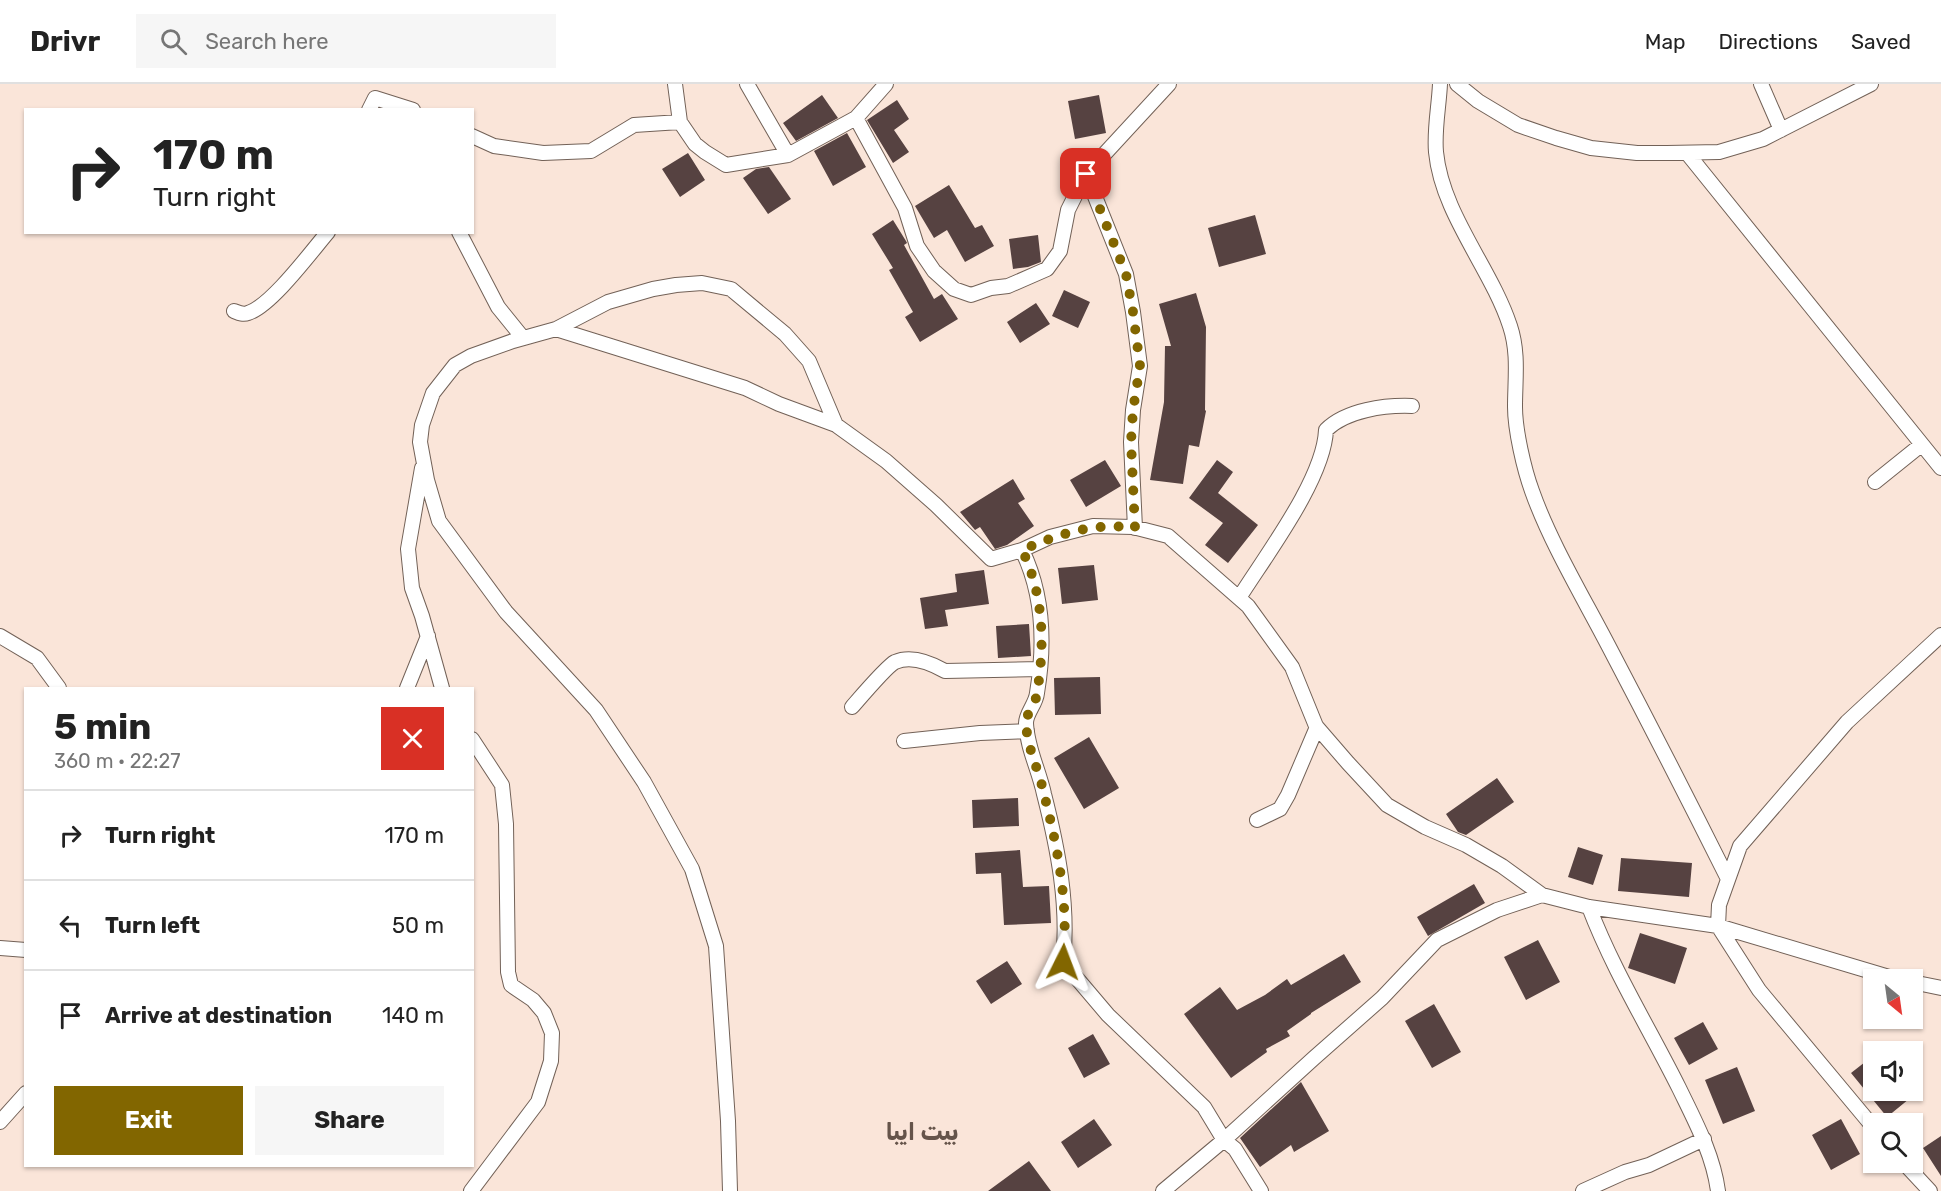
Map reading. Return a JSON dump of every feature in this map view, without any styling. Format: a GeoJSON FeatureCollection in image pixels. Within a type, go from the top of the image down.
{"type":"FeatureCollection","features":[{"type":"Feature","properties":{"kind":"street"},"geometry":{"type":"LineString","coordinates":[[675,84],[680,122],[695,144],[705,153],[726,165],[788,155],[856,118],[884,86]]}},
{"type":"Feature","properties":{"kind":"street"},"geometry":{"type":"LineString","coordinates":[[747,84],[788,155]]}},
{"type":"Feature","properties":{"kind":"street"},"geometry":{"type":"LineString","coordinates":[[856,118],[905,208],[917,246],[934,271],[954,289],[971,295],[991,288],[1008,286],[1047,269],[1060,251],[1068,210],[1086,174],[1169,84]]}},
{"type":"Feature","properties":{"kind":"street"},"geometry":{"type":"LineString","coordinates":[[1440,84],[1436,151],[1441,176],[1449,200],[1504,308],[1514,339],[1517,370],[1515,408],[1522,456],[1531,490],[1578,588],[1728,879]]}},
{"type":"Feature","properties":{"kind":"street"},"geometry":{"type":"LineString","coordinates":[[1457,84],[1518,125],[1556,138],[1591,148],[1625,152],[1687,153],[1719,152],[1763,139],[1871,84]]}},
{"type":"Feature","properties":{"kind":"street"},"geometry":{"type":"LineString","coordinates":[[1761,84],[1781,130]]}},
{"type":"Feature","properties":{"kind":"street"},"geometry":{"type":"LineString","coordinates":[[370,108],[375,98],[407,108]]}},
{"type":"Feature","properties":{"kind":"street"},"geometry":{"type":"LineString","coordinates":[[474,137],[494,146],[543,153],[591,151],[633,125],[680,122]]}},
{"type":"Feature","properties":{"kind":"street"},"geometry":{"type":"LineString","coordinates":[[1687,153],[1941,468]]}},
{"type":"Feature","properties":{"kind":"street"},"geometry":{"type":"LineString","coordinates":[[1086,174],[1126,274],[1133,312],[1140,366],[1131,442],[1135,528]]}},
{"type":"Feature","properties":{"kind":"street"},"geometry":{"type":"LineString","coordinates":[[234,311],[245,315],[256,310],[273,296],[326,234]]}},
{"type":"Feature","properties":{"kind":"street"},"geometry":{"type":"LineString","coordinates":[[460,234],[498,307],[523,338]]}},
{"type":"Feature","properties":{"kind":"street"},"geometry":{"type":"LineString","coordinates":[[730,1191],[716,946],[692,869],[644,782],[596,710],[506,612],[440,521],[423,463],[420,442],[422,425],[433,393],[444,377],[455,365],[471,356],[556,329],[608,302],[653,289],[702,284],[732,289],[785,334],[808,361],[836,426]]}},
{"type":"Feature","properties":{"kind":"street"},"geometry":{"type":"LineString","coordinates":[[556,329],[745,388],[836,426],[886,461],[936,505],[991,559],[1022,550],[1050,537],[1093,526],[1135,528],[1168,536],[1248,606],[1292,668],[1317,727],[1387,805],[1425,827],[1466,845],[1502,866],[1542,895],[1589,907],[1718,926],[1863,969]]}},
{"type":"Feature","properties":{"kind":"street"},"geometry":{"type":"LineString","coordinates":[[1239,598],[1312,478],[1325,446],[1326,430],[1335,421],[1384,405],[1412,406]]}},
{"type":"Feature","properties":{"kind":"street"},"geometry":{"type":"LineString","coordinates":[[1875,482],[1921,445]]}},
{"type":"Feature","properties":{"kind":"street"},"geometry":{"type":"LineString","coordinates":[[423,463],[408,549],[412,588],[442,687]]}},
{"type":"Feature","properties":{"kind":"street"},"geometry":{"type":"LineString","coordinates":[[1022,550],[1031,568],[1038,596],[1043,648],[1037,697],[1026,720],[1027,731],[1053,831],[1065,905],[1063,962],[1108,1015],[1204,1107],[1224,1140],[1235,1149],[1261,1191]]}},
{"type":"Feature","properties":{"kind":"street"},"geometry":{"type":"LineString","coordinates":[[1863,1115],[1759,990],[1718,926],[1719,905],[1740,846],[1847,722],[1941,635]]}},
{"type":"Feature","properties":{"kind":"street"},"geometry":{"type":"LineString","coordinates":[[0,636],[37,658],[58,687]]}},
{"type":"Feature","properties":{"kind":"street"},"geometry":{"type":"LineString","coordinates":[[406,687],[428,636]]}},
{"type":"Feature","properties":{"kind":"street"},"geometry":{"type":"LineString","coordinates":[[852,707],[894,662],[913,659],[945,671],[1040,669]]}},
{"type":"Feature","properties":{"kind":"street"},"geometry":{"type":"LineString","coordinates":[[1257,820],[1280,809],[1317,727]]}},
{"type":"Feature","properties":{"kind":"street"},"geometry":{"type":"LineString","coordinates":[[904,741],[980,733],[1027,731]]}},
{"type":"Feature","properties":{"kind":"street"},"geometry":{"type":"LineString","coordinates":[[471,1191],[538,1102],[551,1061],[552,1033],[544,1013],[534,1000],[511,985],[508,972],[506,824],[502,785],[474,742]]}},
{"type":"Feature","properties":{"kind":"street"},"geometry":{"type":"LineString","coordinates":[[1163,1191],[1224,1140],[1382,998],[1437,940],[1497,910],[1542,895]]}},
{"type":"Feature","properties":{"kind":"street"},"geometry":{"type":"LineString","coordinates":[[1589,907],[1622,980],[1704,1139],[1718,1191]]}},
{"type":"Feature","properties":{"kind":"street"},"geometry":{"type":"LineString","coordinates":[[0,948],[24,950]]}},
{"type":"Feature","properties":{"kind":"street"},"geometry":{"type":"LineString","coordinates":[[1923,984],[1941,988]]}},
{"type":"Feature","properties":{"kind":"street"},"geometry":{"type":"LineString","coordinates":[[0,1122],[24,1095]]}},
{"type":"Feature","properties":{"kind":"street"},"geometry":{"type":"LineString","coordinates":[[1583,1191],[1625,1172],[1649,1165],[1704,1139]]}},
{"type":"Feature","properties":{"kind":"street"},"geometry":{"type":"LineString","coordinates":[[1913,1173],[1930,1191]]}},
{"type":"Feature","properties":{"kind":"building"},"geometry":{"type":"Polygon","coordinates":[[[822,95],[838,118],[796,141],[783,123],[822,95]]]}},
{"type":"Feature","properties":{"kind":"building"},"geometry":{"type":"Polygon","coordinates":[[[1099,95],[1106,133],[1075,139],[1068,101],[1099,95]]]}},
{"type":"Feature","properties":{"kind":"building"},"geometry":{"type":"Polygon","coordinates":[[[897,100],[909,119],[894,130],[909,152],[893,163],[867,120],[897,100]]]}},
{"type":"Feature","properties":{"kind":"building"},"geometry":{"type":"Polygon","coordinates":[[[847,133],[866,167],[833,186],[814,151],[847,133]]]}},
{"type":"Feature","properties":{"kind":"building"},"geometry":{"type":"Polygon","coordinates":[[[688,153],[705,180],[680,197],[662,169],[688,153]]]}},
{"type":"Feature","properties":{"kind":"building"},"geometry":{"type":"Polygon","coordinates":[[[769,167],[791,199],[768,214],[743,178],[756,169],[769,167]]]}},
{"type":"Feature","properties":{"kind":"building"},"geometry":{"type":"Polygon","coordinates":[[[949,185],[975,228],[982,225],[994,246],[965,262],[947,230],[934,238],[915,206],[949,185]]]}},
{"type":"Feature","properties":{"kind":"building"},"geometry":{"type":"Polygon","coordinates":[[[1255,215],[1266,254],[1219,267],[1208,228],[1255,215]]]}},
{"type":"Feature","properties":{"kind":"building"},"geometry":{"type":"Polygon","coordinates":[[[893,220],[906,241],[904,245],[934,299],[942,294],[958,319],[920,342],[905,317],[913,312],[889,270],[893,268],[872,234],[893,220]]]}},
{"type":"Feature","properties":{"kind":"building"},"geometry":{"type":"Polygon","coordinates":[[[1038,235],[1041,262],[1013,269],[1009,239],[1038,235]]]}},
{"type":"Feature","properties":{"kind":"building"},"geometry":{"type":"Polygon","coordinates":[[[1064,290],[1090,302],[1078,328],[1052,316],[1064,290]]]}},
{"type":"Feature","properties":{"kind":"building"},"geometry":{"type":"Polygon","coordinates":[[[1196,293],[1206,327],[1206,411],[1199,447],[1189,445],[1183,484],[1150,480],[1164,402],[1165,346],[1171,346],[1159,304],[1196,293]]]}},
{"type":"Feature","properties":{"kind":"building"},"geometry":{"type":"Polygon","coordinates":[[[1036,303],[1050,324],[1020,343],[1007,322],[1036,303]]]}},
{"type":"Feature","properties":{"kind":"building"},"geometry":{"type":"Polygon","coordinates":[[[1105,460],[1121,486],[1086,507],[1070,480],[1105,460]]]}},
{"type":"Feature","properties":{"kind":"building"},"geometry":{"type":"Polygon","coordinates":[[[1217,460],[1233,472],[1218,493],[1258,525],[1228,563],[1205,545],[1223,523],[1189,498],[1217,460]]]}},
{"type":"Feature","properties":{"kind":"building"},"geometry":{"type":"Polygon","coordinates":[[[1013,479],[1025,499],[1018,503],[1034,526],[1007,545],[995,549],[980,527],[975,530],[960,512],[1013,479]]]}},
{"type":"Feature","properties":{"kind":"building"},"geometry":{"type":"Polygon","coordinates":[[[1094,565],[1098,600],[1062,604],[1058,568],[1094,565]]]}},
{"type":"Feature","properties":{"kind":"building"},"geometry":{"type":"Polygon","coordinates":[[[984,570],[989,604],[945,610],[948,626],[925,629],[920,598],[957,592],[955,574],[984,570]]]}},
{"type":"Feature","properties":{"kind":"building"},"geometry":{"type":"Polygon","coordinates":[[[1029,624],[1031,656],[998,658],[996,626],[1029,624]]]}},
{"type":"Feature","properties":{"kind":"building"},"geometry":{"type":"Polygon","coordinates":[[[1100,677],[1101,714],[1055,715],[1054,678],[1100,677]]]}},
{"type":"Feature","properties":{"kind":"building"},"geometry":{"type":"Polygon","coordinates":[[[1089,737],[1119,788],[1084,809],[1054,758],[1089,737]]]}},
{"type":"Feature","properties":{"kind":"building"},"geometry":{"type":"Polygon","coordinates":[[[1497,778],[1514,802],[1466,835],[1458,832],[1446,814],[1497,778]]]}},
{"type":"Feature","properties":{"kind":"building"},"geometry":{"type":"Polygon","coordinates":[[[1018,798],[1019,826],[973,828],[972,800],[1018,798]]]}},
{"type":"Feature","properties":{"kind":"building"},"geometry":{"type":"Polygon","coordinates":[[[1578,847],[1603,855],[1593,885],[1568,877],[1578,847]]]}},
{"type":"Feature","properties":{"kind":"building"},"geometry":{"type":"Polygon","coordinates":[[[1020,850],[1023,887],[1049,886],[1051,923],[1004,925],[1001,873],[976,874],[975,853],[1020,850]]]}},
{"type":"Feature","properties":{"kind":"building"},"geometry":{"type":"Polygon","coordinates":[[[1621,858],[1692,863],[1689,897],[1618,891],[1621,858]]]}},
{"type":"Feature","properties":{"kind":"building"},"geometry":{"type":"Polygon","coordinates":[[[1474,884],[1485,903],[1428,936],[1417,917],[1474,884]]]}},
{"type":"Feature","properties":{"kind":"building"},"geometry":{"type":"Polygon","coordinates":[[[1640,933],[1687,948],[1675,984],[1628,968],[1640,933]]]}},
{"type":"Feature","properties":{"kind":"building"},"geometry":{"type":"Polygon","coordinates":[[[1538,940],[1560,982],[1526,1000],[1504,957],[1538,940]]]}},
{"type":"Feature","properties":{"kind":"building"},"geometry":{"type":"Polygon","coordinates":[[[1344,954],[1361,982],[1311,1013],[1287,1031],[1290,1036],[1266,1049],[1267,1052],[1231,1078],[1184,1014],[1220,987],[1237,1010],[1265,995],[1287,979],[1291,985],[1344,954]]]}},
{"type":"Feature","properties":{"kind":"building"},"geometry":{"type":"Polygon","coordinates":[[[1007,961],[1022,984],[991,1004],[976,981],[1007,961]]]}},
{"type":"Feature","properties":{"kind":"building"},"geometry":{"type":"Polygon","coordinates":[[[1434,1004],[1461,1052],[1432,1068],[1405,1021],[1434,1004]]]}},
{"type":"Feature","properties":{"kind":"building"},"geometry":{"type":"Polygon","coordinates":[[[1703,1022],[1718,1049],[1689,1065],[1674,1038],[1703,1022]]]}},
{"type":"Feature","properties":{"kind":"building"},"geometry":{"type":"Polygon","coordinates":[[[1093,1034],[1110,1064],[1084,1078],[1068,1048],[1093,1034]]]}},
{"type":"Feature","properties":{"kind":"building"},"geometry":{"type":"Polygon","coordinates":[[[1863,1064],[1863,1088],[1851,1073],[1863,1064]]]}},
{"type":"Feature","properties":{"kind":"building"},"geometry":{"type":"Polygon","coordinates":[[[1737,1067],[1755,1111],[1723,1124],[1705,1080],[1737,1067]]]}},
{"type":"Feature","properties":{"kind":"building"},"geometry":{"type":"Polygon","coordinates":[[[1301,1082],[1329,1131],[1294,1152],[1291,1145],[1260,1167],[1240,1138],[1301,1082]]]}},
{"type":"Feature","properties":{"kind":"building"},"geometry":{"type":"Polygon","coordinates":[[[1874,1101],[1907,1101],[1892,1113],[1884,1113],[1874,1101]]]}},
{"type":"Feature","properties":{"kind":"building"},"geometry":{"type":"Polygon","coordinates":[[[1094,1119],[1112,1145],[1078,1168],[1061,1142],[1094,1119]]]}},
{"type":"Feature","properties":{"kind":"building"},"geometry":{"type":"Polygon","coordinates":[[[1841,1119],[1860,1154],[1831,1170],[1812,1135],[1841,1119]]]}},
{"type":"Feature","properties":{"kind":"building"},"geometry":{"type":"Polygon","coordinates":[[[1941,1136],[1941,1176],[1923,1148],[1941,1136]]]}},
{"type":"Feature","properties":{"kind":"building"},"geometry":{"type":"Polygon","coordinates":[[[1029,1161],[1051,1191],[988,1191],[1029,1161]]]}},
{"type":"Feature","properties":{"kind":"district","name":"بيت ايبا"},"geometry":{"type":"Point","coordinates":[922,1132]}},
{"type":"Feature","properties":{"kind":"route"},"geometry":{"type":"LineString","coordinates":[[1063,962],[1065,905],[1053,831],[1044,790],[1030,747],[1026,720],[1037,697],[1043,648],[1038,596],[1031,568],[1022,550],[1050,537],[1093,526],[1135,528],[1131,442],[1140,366],[1126,274],[1086,174]]}}]}
